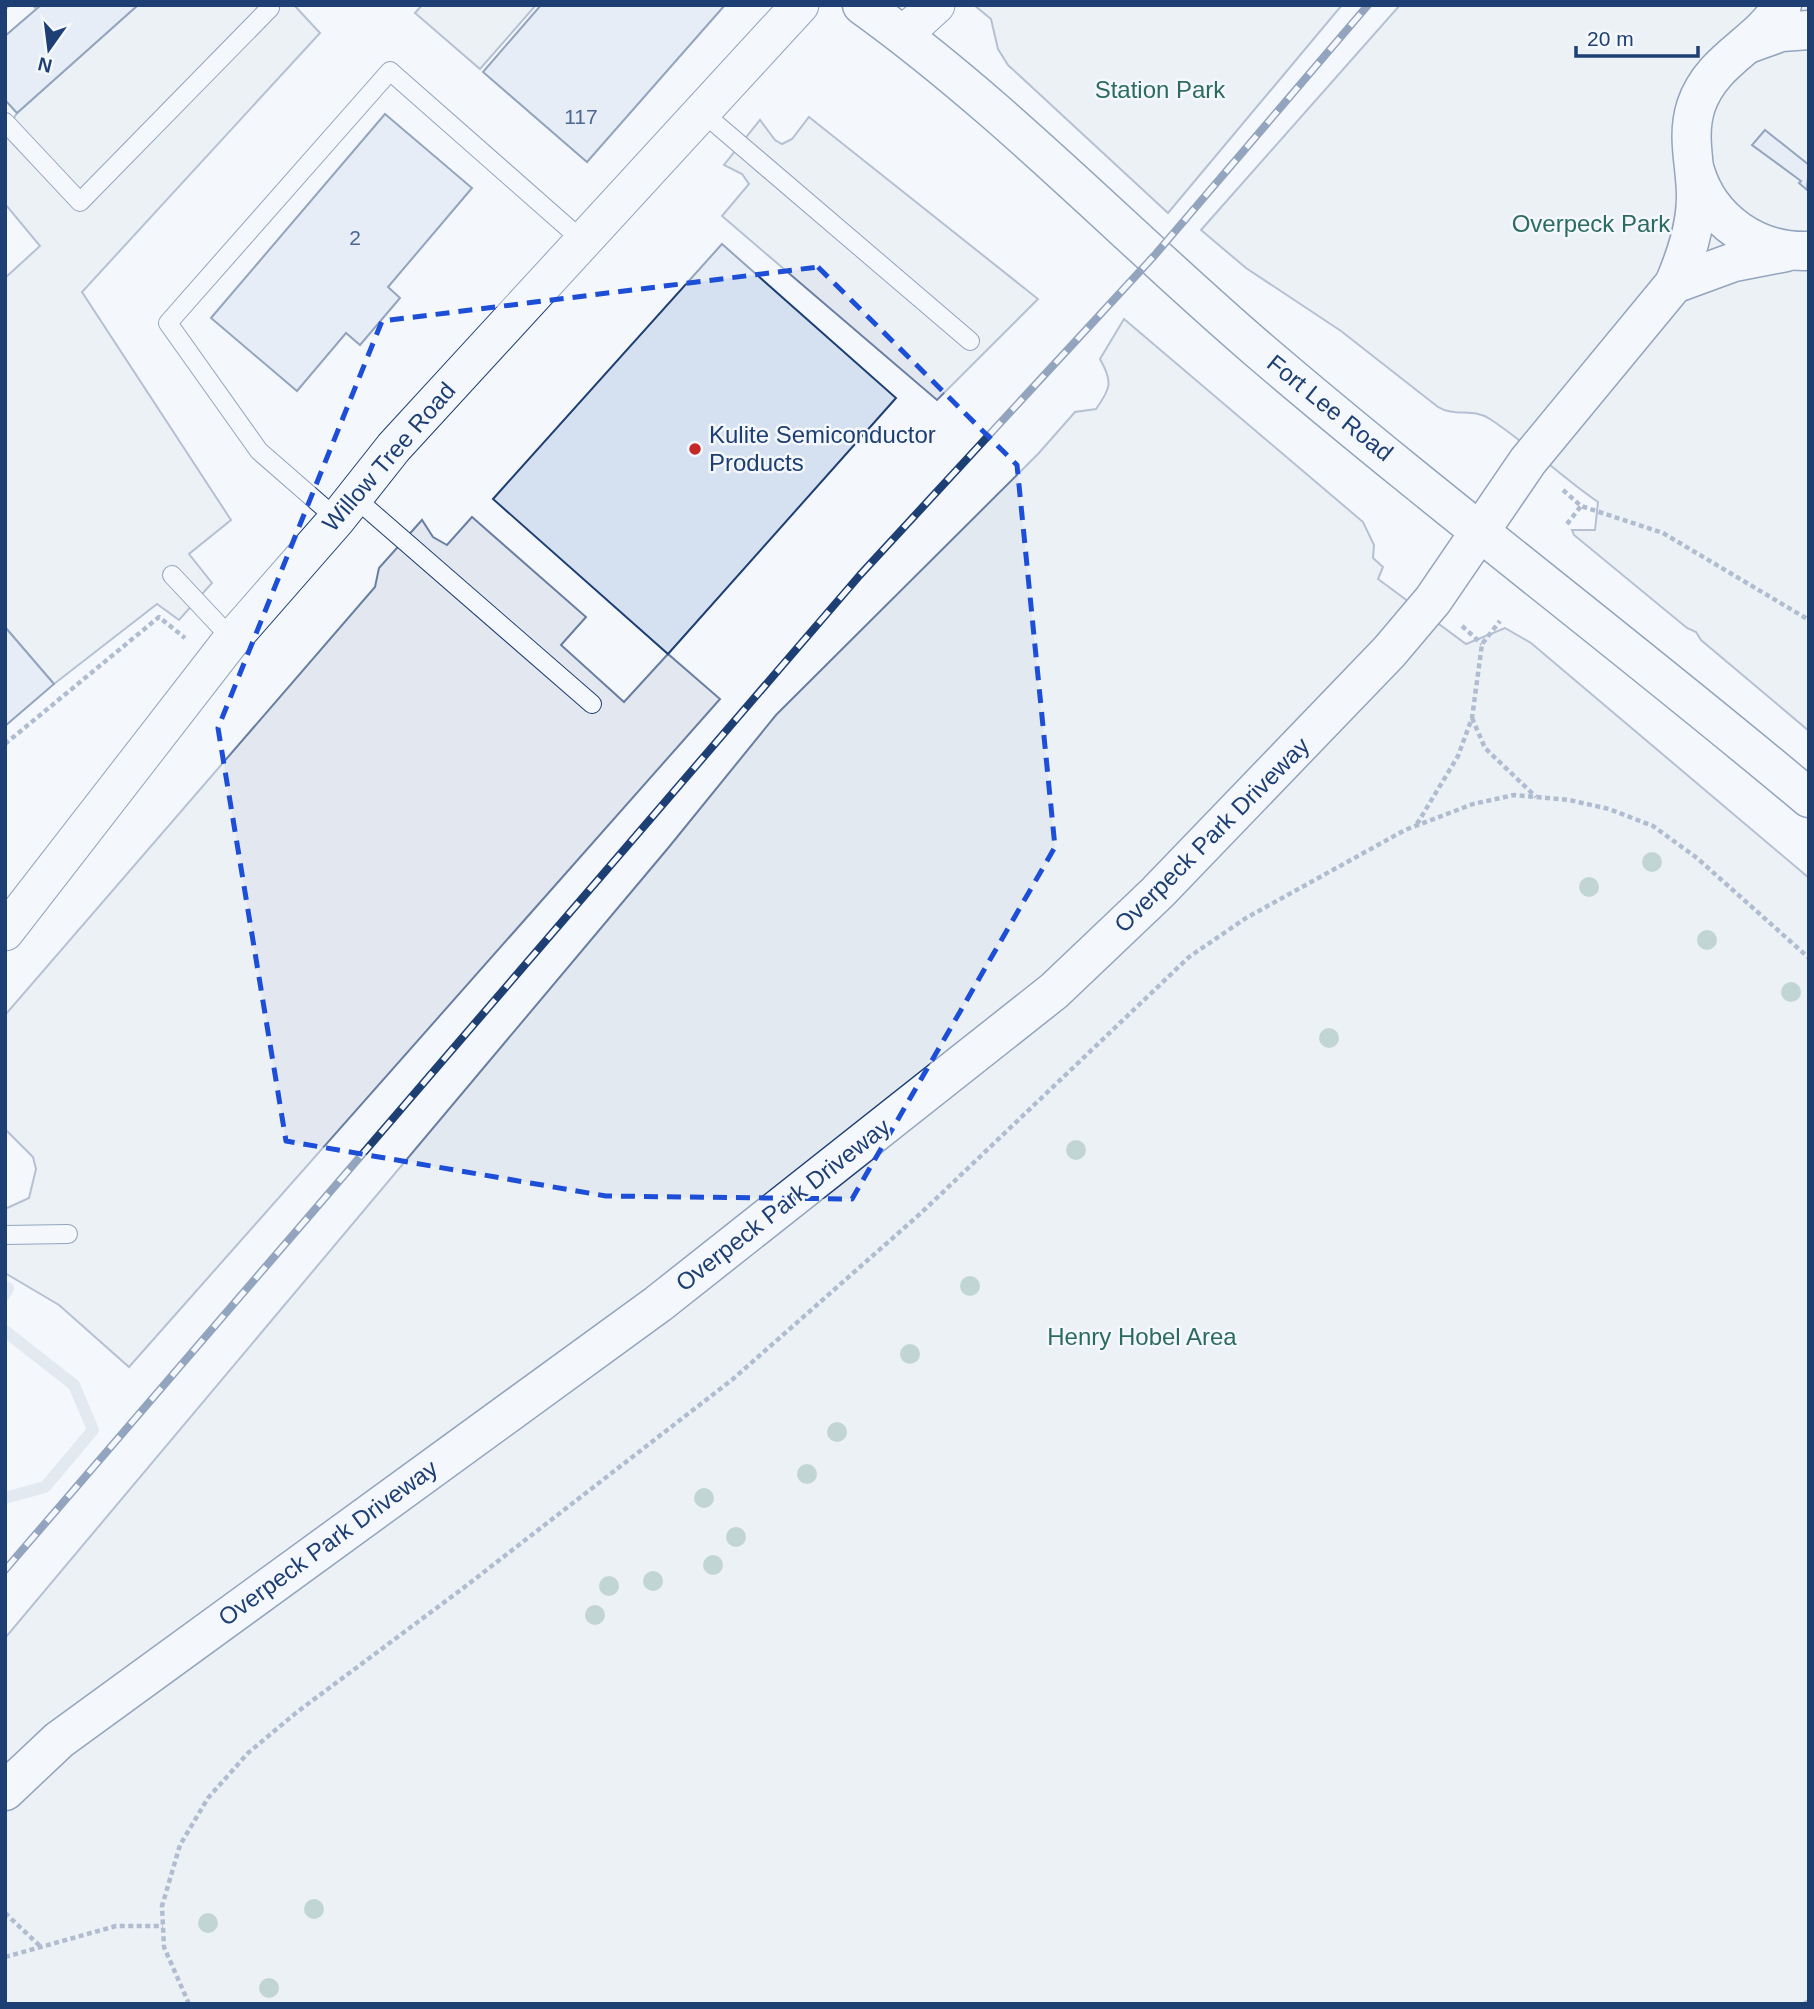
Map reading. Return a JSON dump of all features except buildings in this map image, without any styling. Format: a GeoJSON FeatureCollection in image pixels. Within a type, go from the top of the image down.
{"type":"FeatureCollection","features":[{"type":"Feature","properties":{"kind":"street","name":"Willow Tree Road"},"geometry":{"type":"LineString","coordinates":[[5,932],[223,650],[394,447],[800,5]]}},
{"type":"Feature","properties":{"kind":"street","name":"Fort Lee Road"},"geometry":{"type":"LineString","coordinates":[[862,5],[903,35],[1233,327],[1809,797]]}},
{"type":"Feature","properties":{"kind":"street"},"geometry":{"type":"LineString","coordinates":[[903,35],[936,5]]}},
{"type":"Feature","properties":{"kind":"street"},"geometry":{"type":"LineString","coordinates":[[1674,284],[1687,253],[1693,223],[1696,196],[1691,134],[1702,92],[1718,67],[1782,5]]}},
{"type":"Feature","properties":{"kind":"street"},"geometry":{"type":"LineString","coordinates":[[1740,48],[1765,36],[1809,30]]}},
{"type":"Feature","properties":{"kind":"street"},"geometry":{"type":"LineString","coordinates":[[1693,162],[1703,192],[1722,218],[1748,238],[1804,251]]}},
{"type":"Feature","properties":{"kind":"street"},"geometry":{"type":"LineString","coordinates":[[1674,284],[1734,262],[1804,251]]}},
{"type":"Feature","properties":{"kind":"street","name":"Overpeck Park Driveway"},"geometry":{"type":"LineString","coordinates":[[5,1791],[59,1740],[658,1304],[1054,991],[1157,893],[1354,692],[1433,600],[1528,461],[1674,284]]}},
{"type":"Feature","properties":{"kind":"lane"},"geometry":{"type":"LineString","coordinates":[[5,122],[80,202],[270,8],[268,5]]}},
{"type":"Feature","properties":{"kind":"lane"},"geometry":{"type":"LineString","coordinates":[[583,241],[390,71],[167,323],[259,452],[345,508],[592,704]]}},
{"type":"Feature","properties":{"kind":"lane"},"geometry":{"type":"LineString","coordinates":[[702,112],[768,172],[970,341]]}},
{"type":"Feature","properties":{"kind":"lane"},"geometry":{"type":"LineString","coordinates":[[172,575],[223,650]]}},
{"type":"Feature","properties":{"kind":"lane"},"geometry":{"type":"LineString","coordinates":[[5,1235],[68,1234]]}},
{"type":"Feature","properties":{"kind":"path"},"geometry":{"type":"LineString","coordinates":[[1563,490],[1580,506],[1663,533],[1809,620]]}},
{"type":"Feature","properties":{"kind":"path"},"geometry":{"type":"LineString","coordinates":[[1567,524],[1580,506]]}},
{"type":"Feature","properties":{"kind":"path"},"geometry":{"type":"LineString","coordinates":[[5,744],[159,617],[223,650]]}},
{"type":"Feature","properties":{"kind":"path"},"geometry":{"type":"LineString","coordinates":[[1417,825],[1458,756],[1472,718],[1482,644],[1500,621]]}},
{"type":"Feature","properties":{"kind":"path"},"geometry":{"type":"LineString","coordinates":[[1460,624],[1482,644]]}},
{"type":"Feature","properties":{"kind":"path"},"geometry":{"type":"LineString","coordinates":[[1472,718],[1485,748],[1537,797]]}},
{"type":"Feature","properties":{"kind":"path"},"geometry":{"type":"LineString","coordinates":[[189,2004],[164,1947],[162,1906],[180,1845],[208,1798],[248,1753],[297,1712],[462,1589],[733,1379],[920,1213],[1189,957],[1246,918],[1354,855],[1417,825],[1474,804],[1514,795],[1569,800],[1609,809],[1653,826],[1698,858],[1809,958]]}},
{"type":"Feature","properties":{"kind":"path"},"geometry":{"type":"LineString","coordinates":[[5,1913],[40,1946]]}},
{"type":"Feature","properties":{"kind":"path"},"geometry":{"type":"LineString","coordinates":[[5,1957],[116,1926],[163,1926]]}},
{"type":"Feature","properties":{"kind":"path"},"geometry":{"type":"LineString","coordinates":[[1804,2004],[1809,2001]]}},
{"type":"Feature","properties":{"kind":"highlighted area"},"geometry":{"type":"Polygon","coordinates":[[[818,267],[1017,465],[1055,847],[852,1199],[606,1196],[286,1141],[218,728],[382,321],[818,267]]]}},
{"type":"Feature","properties":{"kind":"green space","name":"Station Park"},"geometry":{"type":"Polygon","coordinates":[[[974,5],[1342,5],[1168,213],[1008,65],[998,49],[991,19],[974,5]]]}},
{"type":"Feature","properties":{"kind":"green space","name":"Overpeck Park"},"geometry":{"type":"Polygon","coordinates":[[[1400,5],[1809,5],[1809,731],[1701,640],[1696,632],[1687,628],[1574,535],[1572,530],[1595,530],[1598,502],[1490,419],[1438,407],[1341,331],[1246,268],[1201,230],[1400,5]]]}},
{"type":"Feature","properties":{"kind":"green space","name":"Henry Hobel Area"},"geometry":{"type":"Polygon","coordinates":[[[1124,319],[1363,522],[1374,545],[1373,558],[1383,567],[1378,579],[1466,644],[1505,628],[1531,643],[1809,878],[1809,2004],[5,2004],[5,1638],[669,847],[776,715],[1038,454],[1075,412],[1096,409],[1105,396],[1108,385],[1107,374],[1100,359],[1124,319]]]}},
{"type":"Feature","properties":{"kind":"shaded area"},"geometry":{"type":"Polygon","coordinates":[[[138,5],[294,5],[320,33],[82,292],[231,520],[189,554],[212,583],[179,620],[157,604],[54,684],[5,627],[5,278],[40,246],[5,204],[5,133],[17,113],[138,5]]]}},
{"type":"Feature","properties":{"kind":"shaded area"},"geometry":{"type":"Polygon","coordinates":[[[422,5],[536,5],[480,69],[415,13],[422,5]]]}},
{"type":"Feature","properties":{"kind":"shaded area"},"geometry":{"type":"Polygon","coordinates":[[[809,117],[1038,299],[937,400],[722,216],[749,184],[742,174],[724,165],[760,120],[775,140],[782,144],[792,139],[809,117]]]}},
{"type":"Feature","properties":{"kind":"shaded area"},"geometry":{"type":"Polygon","coordinates":[[[472,517],[586,617],[561,645],[624,702],[668,654],[720,699],[129,1367],[59,1305],[5,1273],[5,1209],[29,1198],[36,1169],[33,1157],[5,1129],[5,1015],[375,587],[379,568],[422,520],[433,537],[447,545],[472,517]]]}},
{"type":"Feature","properties":{"kind":"waterway"},"geometry":{"type":"LineString","coordinates":[[5,1294],[8,1288]]}},
{"type":"Feature","properties":{"kind":"waterway"},"geometry":{"type":"LineString","coordinates":[[5,1331],[74,1385],[93,1430],[45,1487],[5,1498]]}},
{"type":"Feature","properties":{"kind":"railway"},"geometry":{"type":"LineString","coordinates":[[5,1570],[860,575],[1154,256],[1368,5]]}},
{"type":"Feature","properties":{"kind":"place","name":"Kulite Semiconductor Products"},"geometry":{"type":"Point","coordinates":[695,449]}}]}
